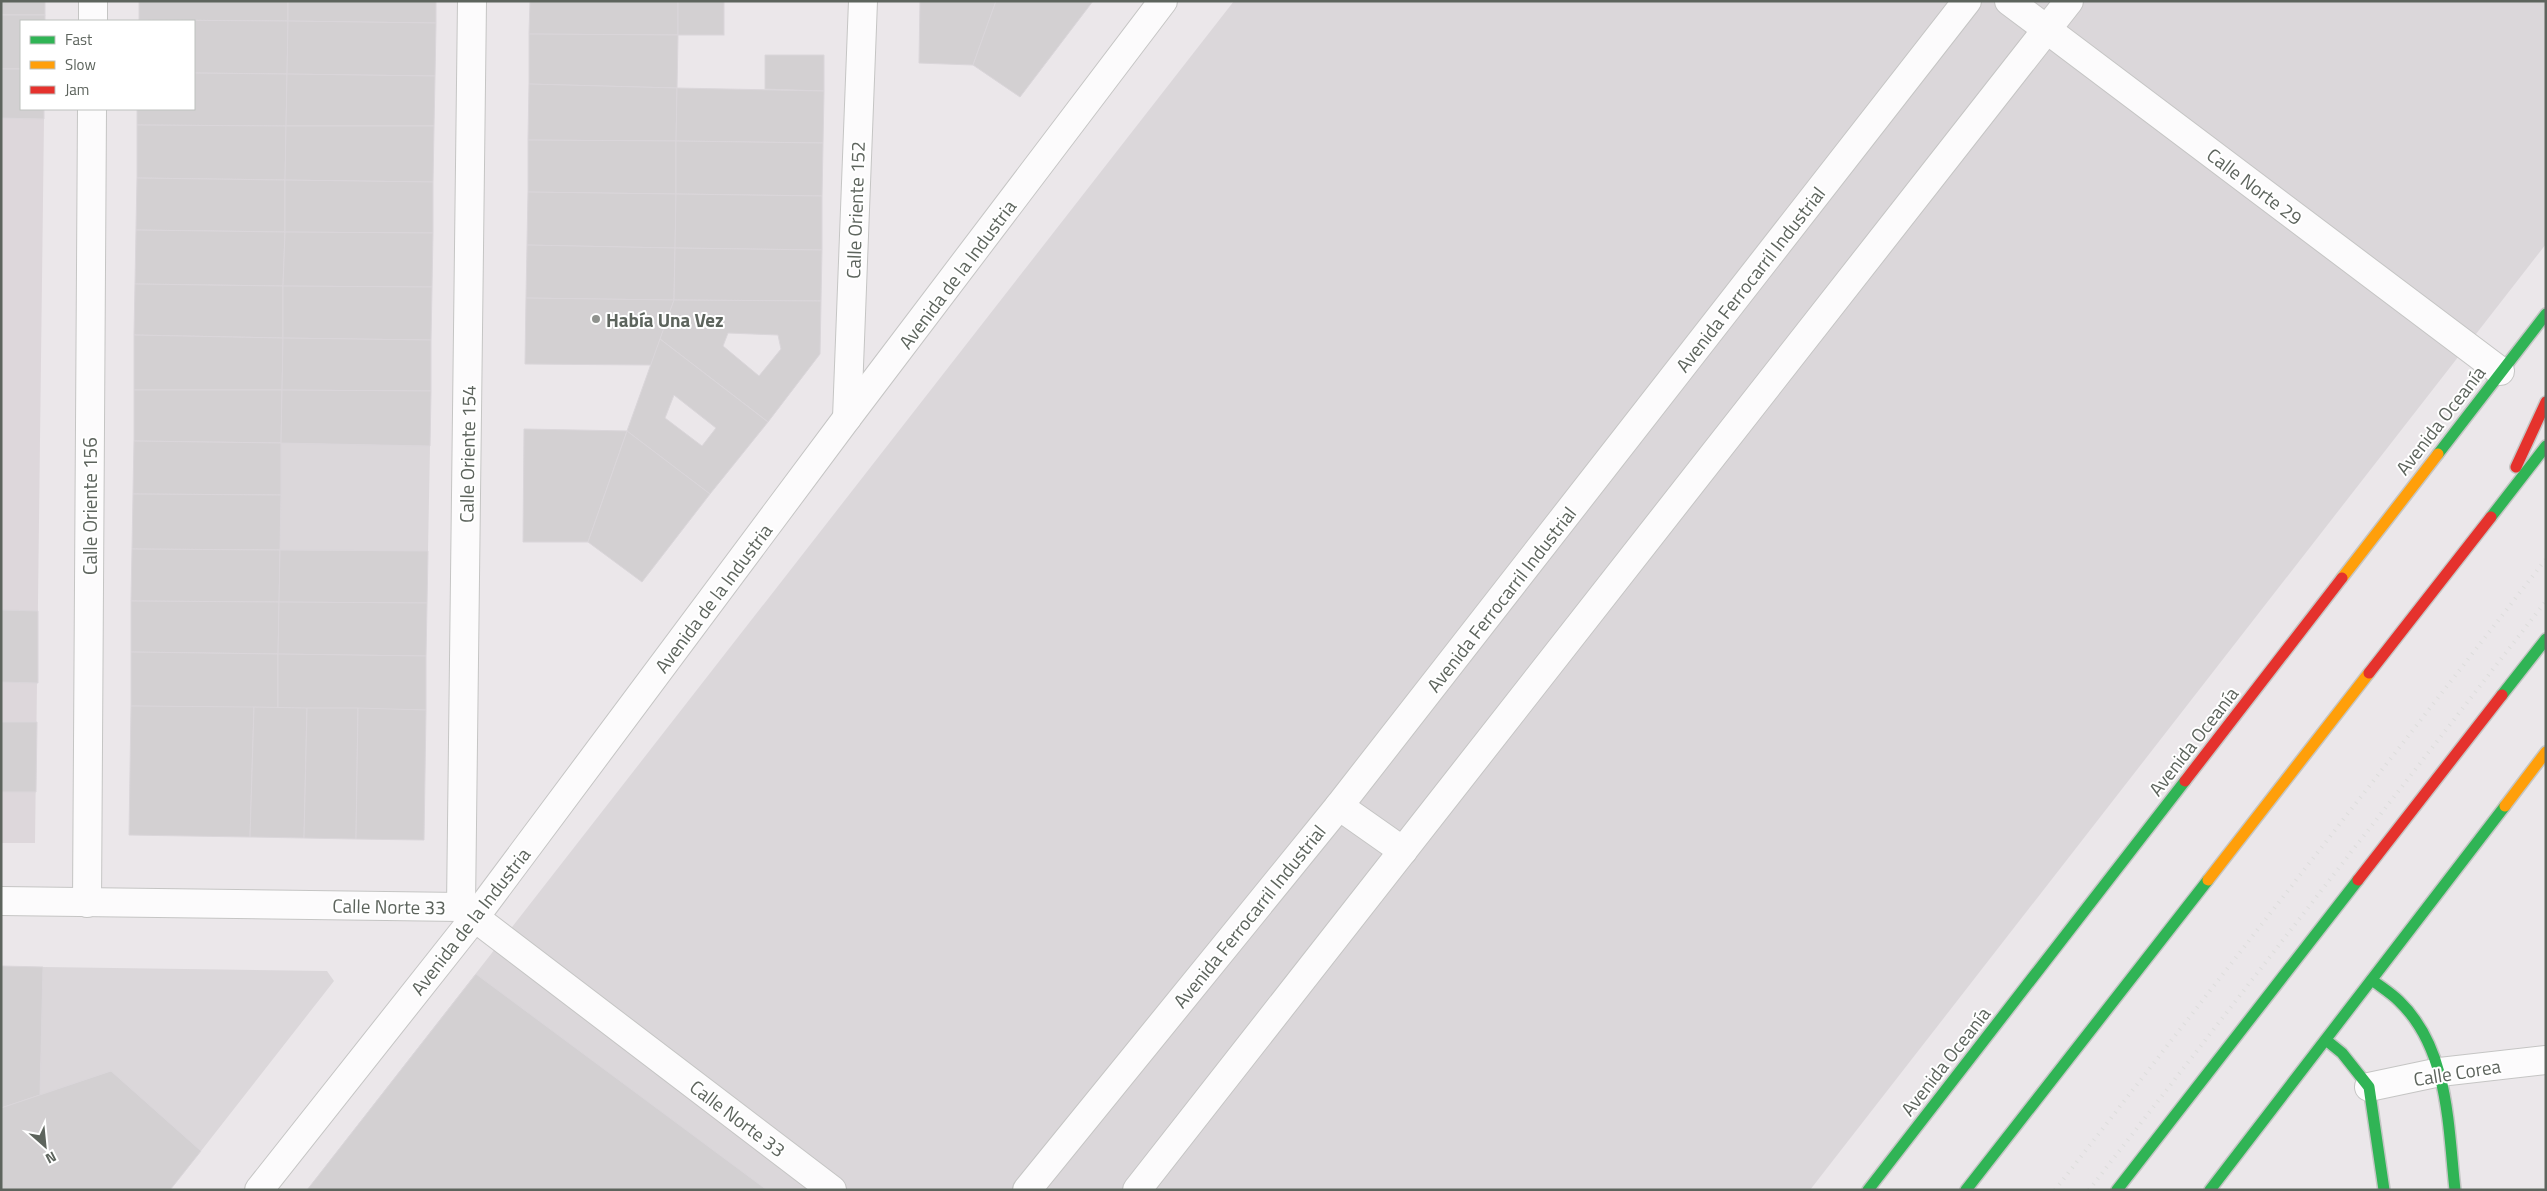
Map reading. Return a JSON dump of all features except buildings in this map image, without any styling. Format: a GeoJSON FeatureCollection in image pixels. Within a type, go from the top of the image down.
{"type":"FeatureCollection","features":[{"type":"Feature","properties":{"kind":"main road","name":"Avenida Oceanía"},"geometry":{"type":"LineString","coordinates":[[1868,1190],[2546,314]]}},
{"type":"Feature","properties":{"kind":"main road"},"geometry":{"type":"LineString","coordinates":[[2495,511],[2546,402]]}},
{"type":"Feature","properties":{"kind":"main road"},"geometry":{"type":"LineString","coordinates":[[1966,1190],[2546,446]]}},
{"type":"Feature","properties":{"kind":"main road"},"geometry":{"type":"LineString","coordinates":[[2117,1190],[2546,639]]}},
{"type":"Feature","properties":{"kind":"main road"},"geometry":{"type":"LineString","coordinates":[[2210,1190],[2546,752]]}},
{"type":"Feature","properties":{"kind":"main road"},"geometry":{"type":"LineString","coordinates":[[2372,980],[2401,1002],[2425,1034],[2440,1072],[2455,1190]]}},
{"type":"Feature","properties":{"kind":"main road"},"geometry":{"type":"LineString","coordinates":[[2326,1040],[2342,1053],[2369,1087],[2384,1190]]}},
{"type":"Feature","properties":{"kind":"street"},"geometry":{"type":"LineString","coordinates":[[93,1],[93,20]]}},
{"type":"Feature","properties":{"kind":"street","name":"Calle Oriente 154"},"geometry":{"type":"LineString","coordinates":[[468,912],[472,1]]}},
{"type":"Feature","properties":{"kind":"street","name":"Calle Oriente 152"},"geometry":{"type":"LineString","coordinates":[[847,418],[863,1]]}},
{"type":"Feature","properties":{"kind":"street","name":"Avenida de la Industria"},"geometry":{"type":"LineString","coordinates":[[259,1190],[468,912],[847,418],[1163,1]]}},
{"type":"Feature","properties":{"kind":"street","name":"Avenida Ferrocarril Industrial"},"geometry":{"type":"LineString","coordinates":[[1027,1190],[1339,806],[1967,1]]}},
{"type":"Feature","properties":{"kind":"street","name":"Calle Norte 29"},"geometry":{"type":"LineString","coordinates":[[2009,1],[2500,372]]}},
{"type":"Feature","properties":{"kind":"street"},"geometry":{"type":"LineString","coordinates":[[1138,1190],[2069,1]]}},
{"type":"Feature","properties":{"kind":"street","name":"Calle Oriente 156"},"geometry":{"type":"LineString","coordinates":[[87,902],[92,110]]}},
{"type":"Feature","properties":{"kind":"street"},"geometry":{"type":"LineString","coordinates":[[1339,806],[1403,851]]}},
{"type":"Feature","properties":{"kind":"street","name":"Calle Norte 33"},"geometry":{"type":"LineString","coordinates":[[1,901],[468,912],[832,1190]]}},
{"type":"Feature","properties":{"kind":"street","name":"Calle Corea"},"geometry":{"type":"LineString","coordinates":[[2369,1087],[2440,1072],[2546,1060]]}},
{"type":"Feature","properties":{"kind":"shaded area"},"geometry":{"type":"Polygon","coordinates":[[[1234,1],[2546,1],[2546,244],[1810,1190],[307,1190],[1234,1]]]}},
{"type":"Feature","properties":{"kind":"shaded area"},"geometry":{"type":"Polygon","coordinates":[[[1,118],[44,119],[35,843],[1,843],[1,118]]]}},
{"type":"Feature","properties":{"kind":"shaded area"},"geometry":{"type":"Polygon","coordinates":[[[281,443],[430,446],[428,551],[280,550],[281,443]]]}},
{"type":"Feature","properties":{"kind":"shaded area"},"geometry":{"type":"Polygon","coordinates":[[[43,967],[327,971],[334,981],[201,1151],[111,1071],[40,1095],[43,967]]]}},
{"type":"Feature","properties":{"kind":"railway"},"geometry":{"type":"LineString","coordinates":[[2055,1190],[2546,559]]}},
{"type":"Feature","properties":{"kind":"railway"},"geometry":{"type":"LineString","coordinates":[[2089,1190],[2546,601]]}},
{"type":"Feature","properties":{"kind":"traffic: fast"},"geometry":{"type":"LineString","coordinates":[[2438,454],[2546,314]]}},
{"type":"Feature","properties":{"kind":"traffic: fast"},"geometry":{"type":"LineString","coordinates":[[2491,517],[2546,446]]}},
{"type":"Feature","properties":{"kind":"traffic: fast"},"geometry":{"type":"LineString","coordinates":[[2502,695],[2546,639]]}},
{"type":"Feature","properties":{"kind":"traffic: fast"},"geometry":{"type":"LineString","coordinates":[[1868,1190],[2185,781]]}},
{"type":"Feature","properties":{"kind":"traffic: fast"},"geometry":{"type":"LineString","coordinates":[[2210,1190],[2505,806]]}},
{"type":"Feature","properties":{"kind":"traffic: fast"},"geometry":{"type":"LineString","coordinates":[[1966,1190],[2208,880]]}},
{"type":"Feature","properties":{"kind":"traffic: fast"},"geometry":{"type":"LineString","coordinates":[[2117,1190],[2358,880]]}},
{"type":"Feature","properties":{"kind":"traffic: fast"},"geometry":{"type":"LineString","coordinates":[[2372,980],[2399,1001],[2415,1020],[2428,1042],[2437,1065],[2443,1090],[2455,1190]]}},
{"type":"Feature","properties":{"kind":"traffic: fast"},"geometry":{"type":"LineString","coordinates":[[2326,1040],[2342,1053],[2369,1087],[2384,1190]]}},
{"type":"Feature","properties":{"kind":"traffic: slow"},"geometry":{"type":"LineString","coordinates":[[2342,578],[2438,454]]}},
{"type":"Feature","properties":{"kind":"traffic: slow"},"geometry":{"type":"LineString","coordinates":[[2208,880],[2369,673]]}},
{"type":"Feature","properties":{"kind":"traffic: slow"},"geometry":{"type":"LineString","coordinates":[[2505,806],[2546,752]]}},
{"type":"Feature","properties":{"kind":"traffic: jam"},"geometry":{"type":"LineString","coordinates":[[2516,467],[2546,402]]}},
{"type":"Feature","properties":{"kind":"traffic: jam"},"geometry":{"type":"LineString","coordinates":[[2369,673],[2491,517]]}},
{"type":"Feature","properties":{"kind":"traffic: jam"},"geometry":{"type":"LineString","coordinates":[[2185,781],[2342,578]]}},
{"type":"Feature","properties":{"kind":"traffic: jam"},"geometry":{"type":"LineString","coordinates":[[2358,880],[2502,695]]}},
{"type":"Feature","properties":{"kind":"place","name":"Había Una Vez"},"geometry":{"type":"Point","coordinates":[596,319]}}]}
